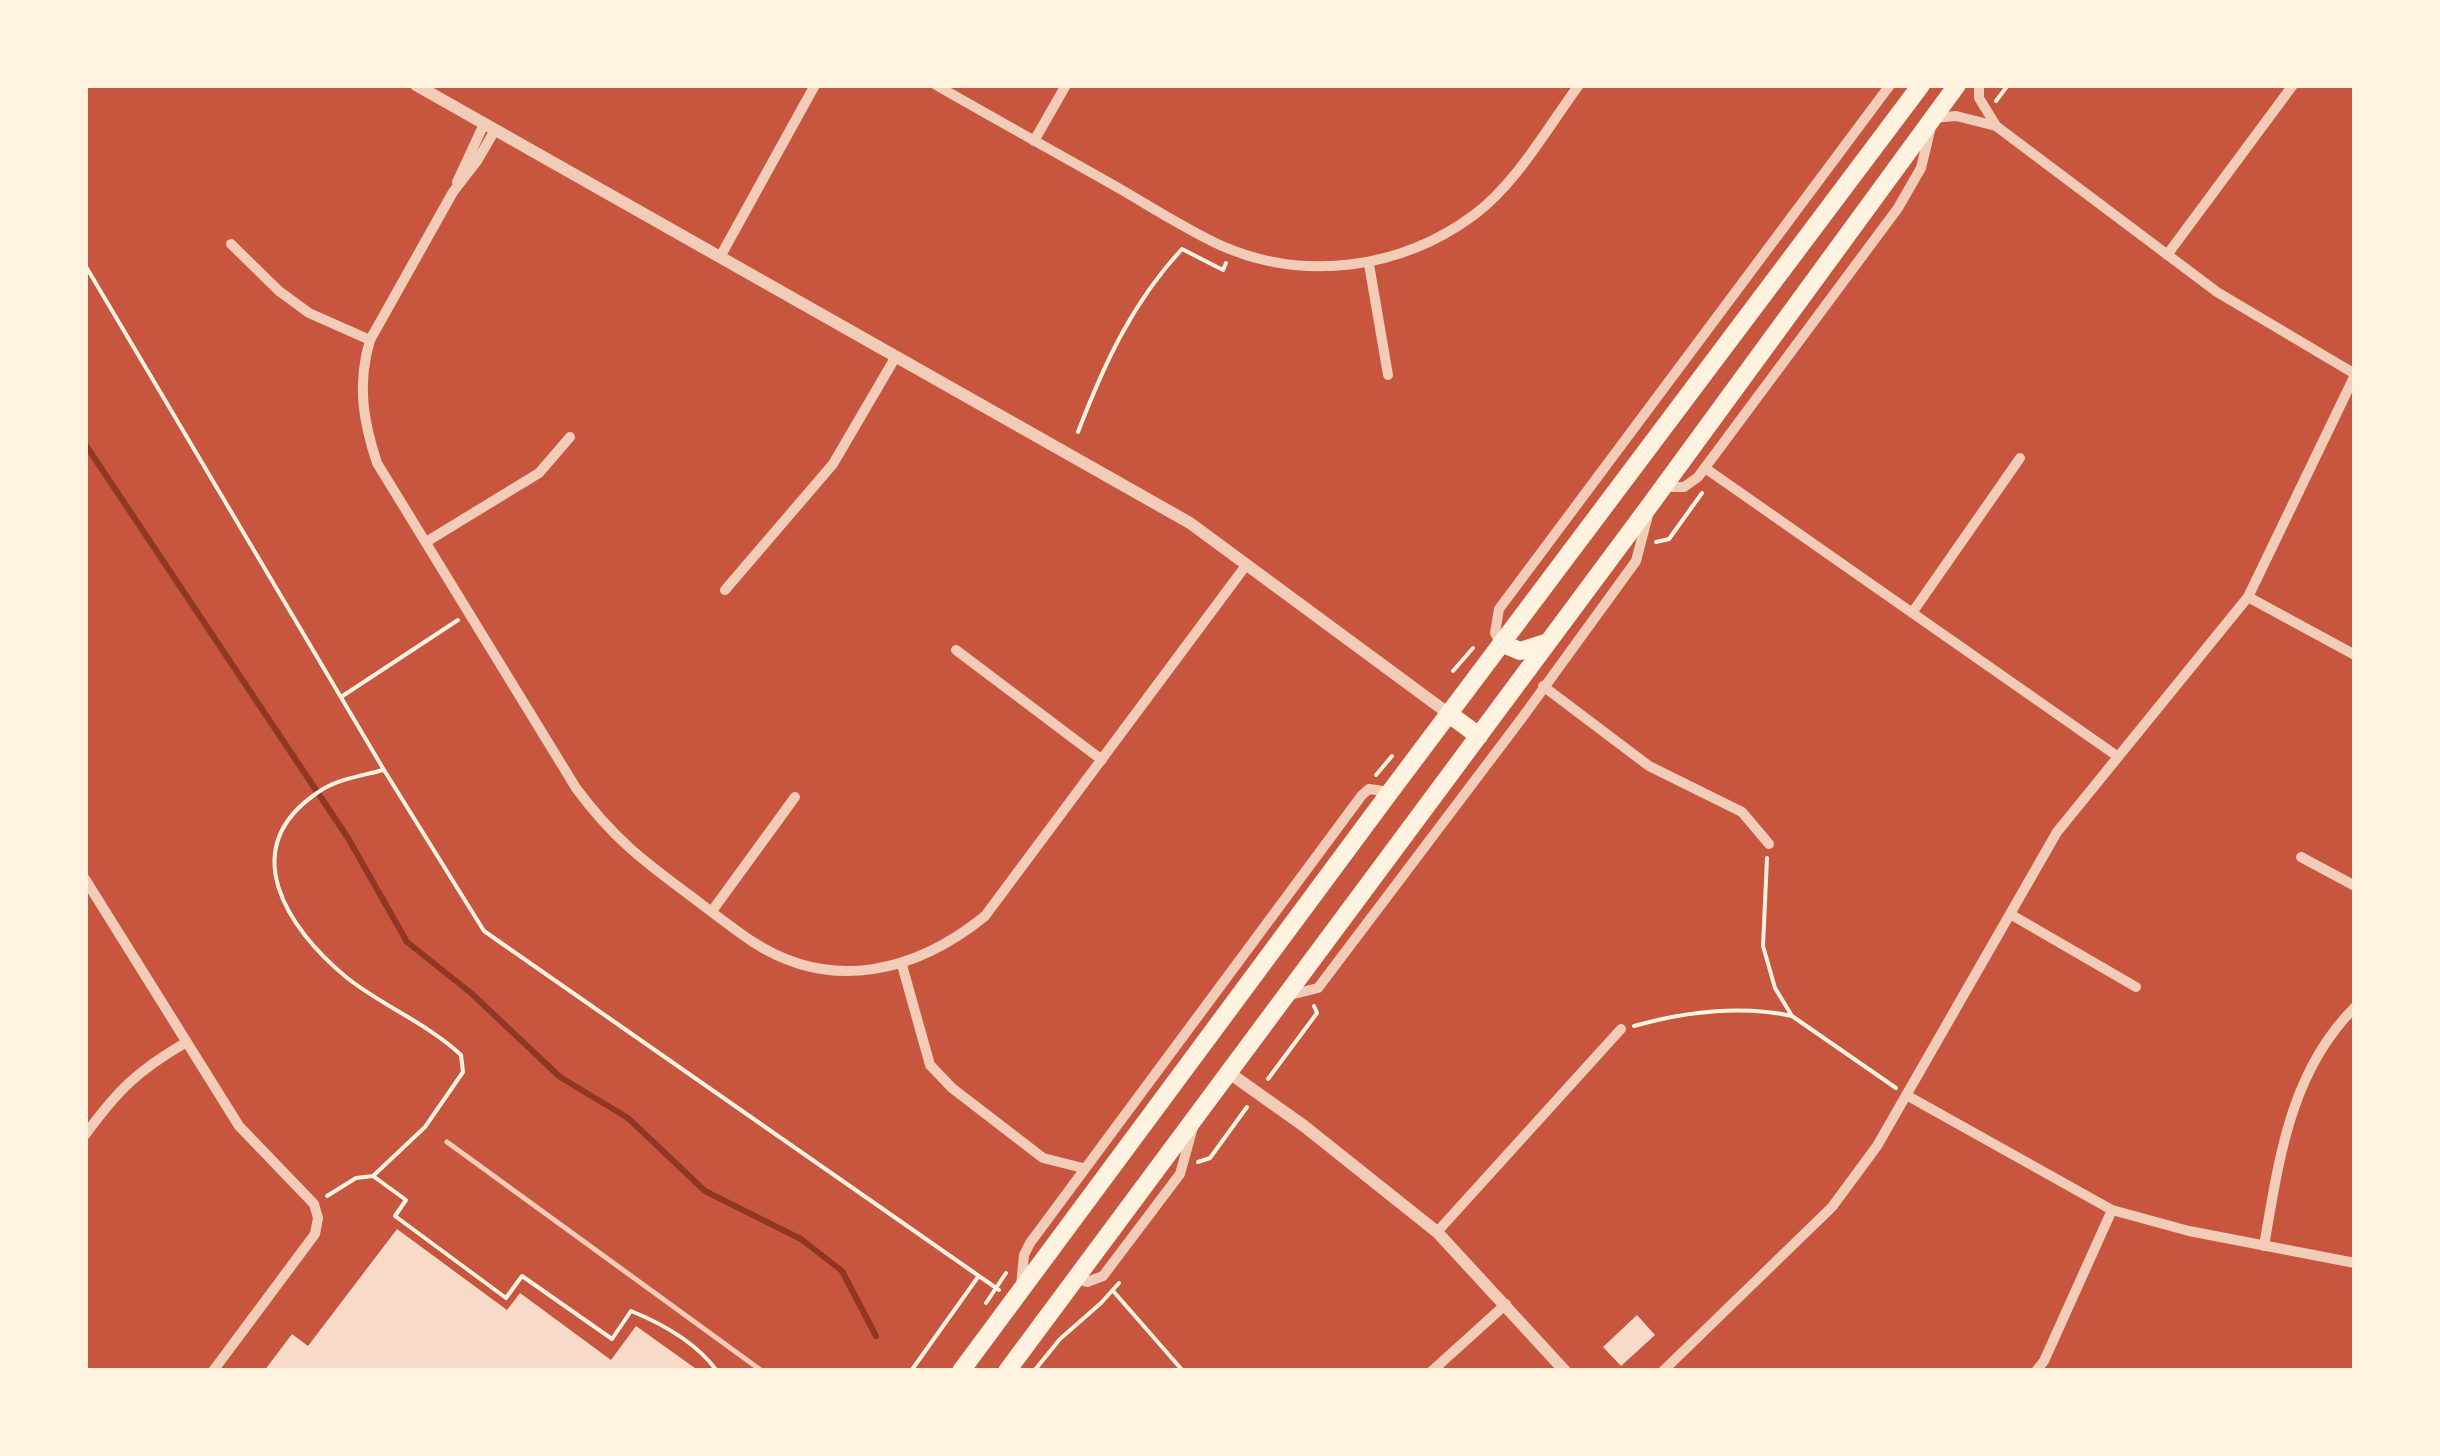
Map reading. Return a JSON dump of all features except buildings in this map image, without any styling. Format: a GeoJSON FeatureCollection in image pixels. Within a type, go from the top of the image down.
{"type":"FeatureCollection","features":[{"type":"Feature","properties":{"kind":"highway"},"geometry":{"type":"LineString","coordinates":[[961,1371],[1921,85]]}},
{"type":"Feature","properties":{"kind":"highway"},"geometry":{"type":"LineString","coordinates":[[1007,1371],[1957,85]]}},
{"type":"Feature","properties":{"kind":"highway"},"geometry":{"type":"LineString","coordinates":[[1644,453],[1672,431],[1687,434],[1693,446]]}},
{"type":"Feature","properties":{"kind":"highway"},"geometry":{"type":"LineString","coordinates":[[1501,644],[1520,651],[1549,642]]}},
{"type":"Feature","properties":{"kind":"highway"},"geometry":{"type":"LineString","coordinates":[[1449,714],[1479,736]]}},
{"type":"Feature","properties":{"kind":"highway"},"geometry":{"type":"LineString","coordinates":[[1199,1050],[1228,1072]]}},
{"type":"Feature","properties":{"kind":"street"},"geometry":{"type":"LineString","coordinates":[[416,85],[1190,523],[1449,714]]}},
{"type":"Feature","properties":{"kind":"street"},"geometry":{"type":"LineString","coordinates":[[720,257],[815,85]]}},
{"type":"Feature","properties":{"kind":"street"},"geometry":{"type":"LineString","coordinates":[[936,85],[1231,249],[1294,265],[1368,264],[1416,248],[1476,214],[1503,189],[1579,85]]}},
{"type":"Feature","properties":{"kind":"street"},"geometry":{"type":"LineString","coordinates":[[1034,141],[1066,85]]}},
{"type":"Feature","properties":{"kind":"street"},"geometry":{"type":"LineString","coordinates":[[1501,644],[1495,621],[1500,609],[1890,85]]}},
{"type":"Feature","properties":{"kind":"street"},"geometry":{"type":"LineString","coordinates":[[1663,1371],[1832,1207],[1877,1146],[2057,832],[2248,597],[2355,375],[2249,314],[1996,126],[1978,98],[1979,85]]}},
{"type":"Feature","properties":{"kind":"street"},"geometry":{"type":"LineString","coordinates":[[2167,255],[2294,85]]}},
{"type":"Feature","properties":{"kind":"street"},"geometry":{"type":"LineString","coordinates":[[1662,488],[1684,486],[1705,468],[1912,188],[1926,150],[1932,118],[1956,116],[1996,126]]}},
{"type":"Feature","properties":{"kind":"street"},"geometry":{"type":"LineString","coordinates":[[489,127],[477,161],[453,192],[370,340],[363,364],[364,426],[377,464],[576,788],[605,828],[634,854],[756,943],[788,959],[827,970],[866,971],[902,965],[932,953],[984,916],[1247,564]]}},
{"type":"Feature","properties":{"kind":"street"},"geometry":{"type":"LineString","coordinates":[[231,244],[279,291],[310,312],[370,340]]}},
{"type":"Feature","properties":{"kind":"street"},"geometry":{"type":"LineString","coordinates":[[1368,264],[1388,375]]}},
{"type":"Feature","properties":{"kind":"street"},"geometry":{"type":"LineString","coordinates":[[725,590],[833,464],[895,358]]}},
{"type":"Feature","properties":{"kind":"street"},"geometry":{"type":"LineString","coordinates":[[426,542],[539,472],[570,438]]}},
{"type":"Feature","properties":{"kind":"street"},"geometry":{"type":"LineString","coordinates":[[1912,613],[2020,458]]}},
{"type":"Feature","properties":{"kind":"street"},"geometry":{"type":"LineString","coordinates":[[1705,468],[2116,756]]}},
{"type":"Feature","properties":{"kind":"street"},"geometry":{"type":"LineString","coordinates":[[1286,996],[1318,988],[1522,718],[1636,561],[1650,504]]}},
{"type":"Feature","properties":{"kind":"street"},"geometry":{"type":"LineString","coordinates":[[2248,597],[2355,655]]}},
{"type":"Feature","properties":{"kind":"street"},"geometry":{"type":"LineString","coordinates":[[956,650],[1102,760]]}},
{"type":"Feature","properties":{"kind":"street"},"geometry":{"type":"LineString","coordinates":[[1542,686],[1636,758],[1742,812],[1769,844]]}},
{"type":"Feature","properties":{"kind":"street"},"geometry":{"type":"LineString","coordinates":[[1021,1292],[1024,1255],[1030,1243],[1083,1168],[1362,795],[1369,789],[1390,792]]}},
{"type":"Feature","properties":{"kind":"street"},"geometry":{"type":"LineString","coordinates":[[712,911],[795,797]]}},
{"type":"Feature","properties":{"kind":"street"},"geometry":{"type":"LineString","coordinates":[[2301,857],[2355,886]]}},
{"type":"Feature","properties":{"kind":"street"},"geometry":{"type":"LineString","coordinates":[[85,878],[239,1126],[314,1204],[318,1218],[315,1234],[213,1371]]}},
{"type":"Feature","properties":{"kind":"street"},"geometry":{"type":"LineString","coordinates":[[2010,914],[2136,988]]}},
{"type":"Feature","properties":{"kind":"street"},"geometry":{"type":"LineString","coordinates":[[902,965],[930,1065],[952,1088],[1044,1158],[1083,1168]]}},
{"type":"Feature","properties":{"kind":"street"},"geometry":{"type":"LineString","coordinates":[[2264,1246],[2278,1160],[2304,1078],[2338,1024],[2355,1006]]}},
{"type":"Feature","properties":{"kind":"street"},"geometry":{"type":"LineString","coordinates":[[1438,1232],[1621,1029]]}},
{"type":"Feature","properties":{"kind":"street"},"geometry":{"type":"LineString","coordinates":[[85,1135],[128,1081],[185,1043]]}},
{"type":"Feature","properties":{"kind":"street"},"geometry":{"type":"LineString","coordinates":[[1228,1072],[1304,1126],[1438,1232],[1565,1371]]}},
{"type":"Feature","properties":{"kind":"street"},"geometry":{"type":"LineString","coordinates":[[1908,1096],[2112,1210],[2189,1231],[2355,1263]]}},
{"type":"Feature","properties":{"kind":"street"},"geometry":{"type":"LineString","coordinates":[[1074,1279],[1097,1280],[1180,1174],[1196,1116]]}},
{"type":"Feature","properties":{"kind":"street"},"geometry":{"type":"LineString","coordinates":[[2036,1371],[2112,1210]]}},
{"type":"Feature","properties":{"kind":"street"},"geometry":{"type":"LineString","coordinates":[[1432,1371],[1506,1304]]}},
{"type":"Feature","properties":{"kind":"lane"},"geometry":{"type":"LineString","coordinates":[[446,1142],[762,1371]]}},
{"type":"Feature","properties":{"kind":"path"},"geometry":{"type":"LineString","coordinates":[[1078,432],[1101,371],[1124,326],[1157,276],[1182,249],[1224,270],[1231,249]]}},
{"type":"Feature","properties":{"kind":"path"},"geometry":{"type":"LineString","coordinates":[[85,265],[384,770],[484,931],[996,1288]]}},
{"type":"Feature","properties":{"kind":"path"},"geometry":{"type":"LineString","coordinates":[[1641,546],[1669,540],[1703,492],[1705,468]]}},
{"type":"Feature","properties":{"kind":"path"},"geometry":{"type":"LineString","coordinates":[[341,698],[469,613]]}},
{"type":"Feature","properties":{"kind":"path"},"geometry":{"type":"LineString","coordinates":[[314,1204],[356,1178],[373,1176],[424,1127],[463,1072],[461,1055],[446,1041],[346,977],[325,956],[287,908],[275,882],[274,848],[284,826],[308,800],[336,782],[384,770]]}},
{"type":"Feature","properties":{"kind":"path"},"geometry":{"type":"LineString","coordinates":[[1769,844],[1763,946],[1775,988],[1792,1016]]}},
{"type":"Feature","properties":{"kind":"path"},"geometry":{"type":"LineString","coordinates":[[1621,1029],[1676,1014],[1767,1011],[1792,1016],[1908,1096]]}},
{"type":"Feature","properties":{"kind":"path"},"geometry":{"type":"LineString","coordinates":[[373,1176],[406,1200],[394,1216],[506,1298],[522,1276],[612,1339],[631,1311],[665,1325],[716,1371]]}},
{"type":"Feature","properties":{"kind":"path"},"geometry":{"type":"LineString","coordinates":[[1034,1371],[1060,1339],[1123,1278],[1114,1262]]}},
{"type":"Feature","properties":{"kind":"path"},"geometry":{"type":"LineString","coordinates":[[911,1371],[979,1276]]}},
{"type":"Feature","properties":{"kind":"path"},"geometry":{"type":"LineString","coordinates":[[1112,1291],[1184,1371]]}},
{"type":"Feature","properties":{"kind":"waterway"},"geometry":{"type":"LineString","coordinates":[[85,444],[348,838],[407,942],[471,993],[560,1077],[628,1118],[705,1191],[801,1239],[842,1271],[876,1336]]}}]}
